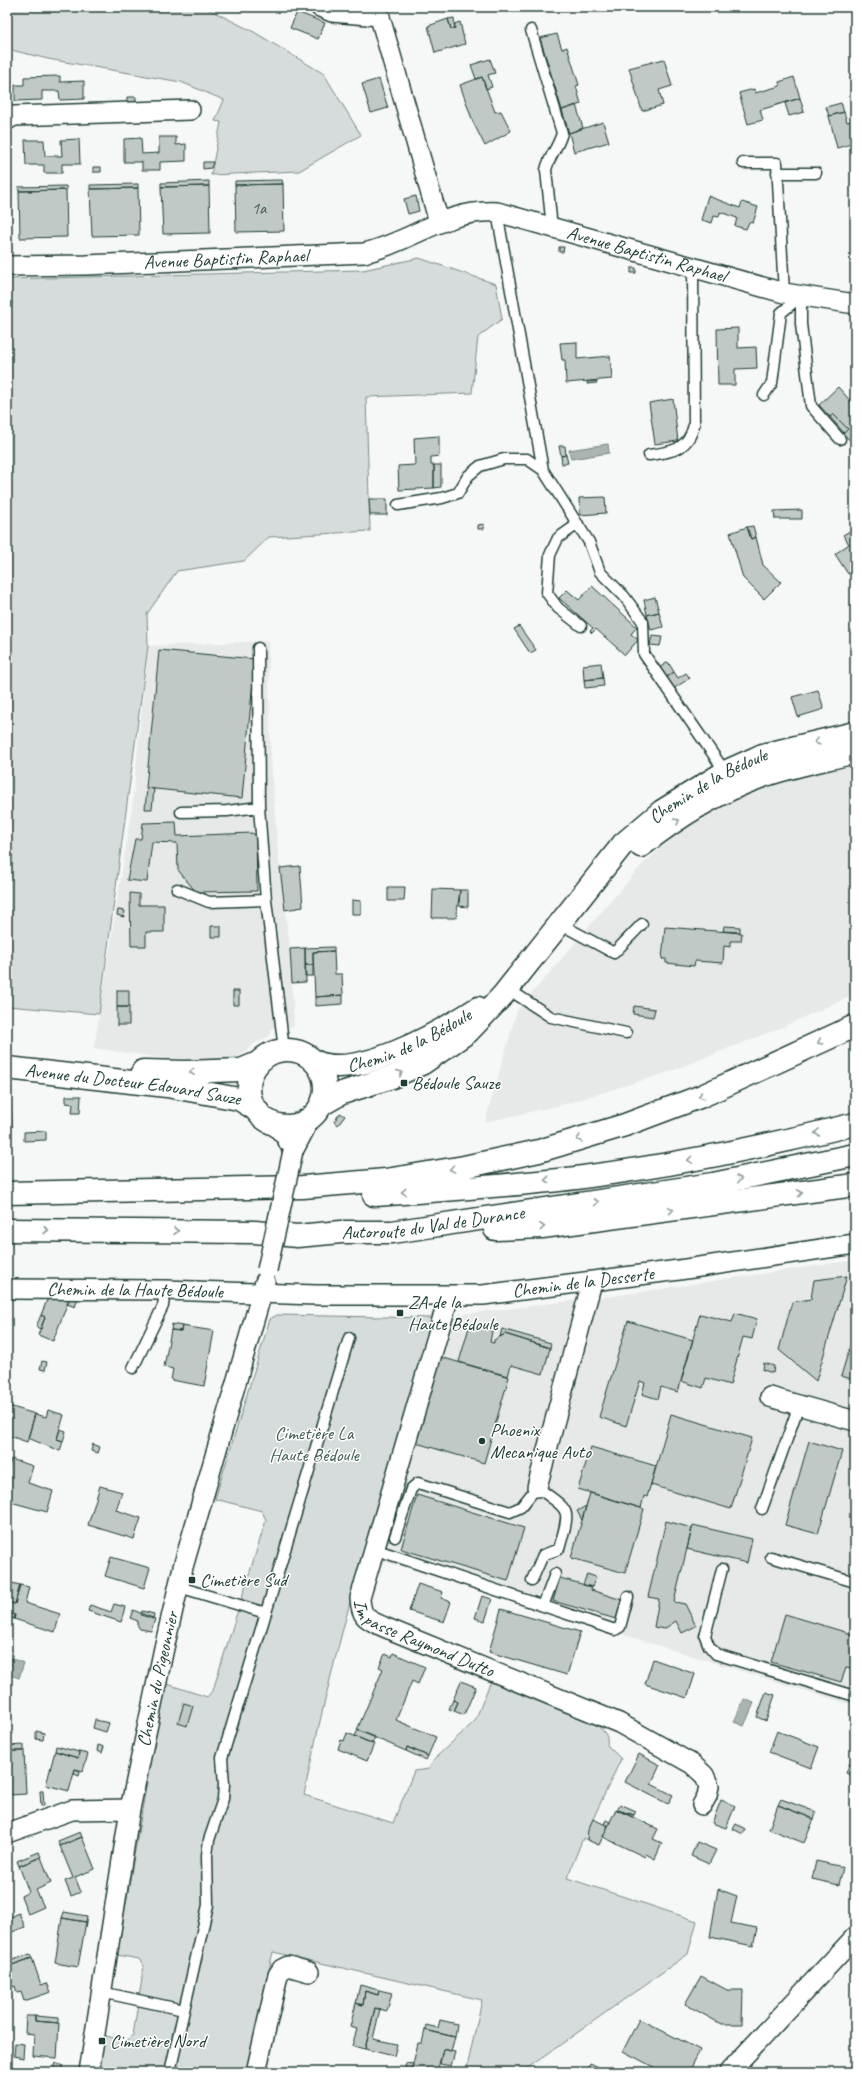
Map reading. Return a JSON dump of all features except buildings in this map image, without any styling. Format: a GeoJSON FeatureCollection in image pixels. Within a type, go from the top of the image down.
{"type":"FeatureCollection","features":[{"type":"Feature","properties":{"kind":"main road","name":"Chemin de la Bédoule"},"geometry":{"type":"LineString","coordinates":[[316,1111],[342,1093],[392,1077],[423,1063],[468,1032],[512,984],[590,886],[654,835],[714,798],[731,780],[763,755],[855,733]]}},
{"type":"Feature","properties":{"kind":"main road","name":"Chemin de la Bédoule"},"geometry":{"type":"LineString","coordinates":[[731,780],[760,777],[855,752]]}},
{"type":"Feature","properties":{"kind":"main road","name":"Chemin de la Bédoule"},"geometry":{"type":"LineString","coordinates":[[314,1061],[324,1066],[357,1065],[403,1048],[432,1035],[459,1020],[512,984]]}},
{"type":"Feature","properties":{"kind":"main road"},"geometry":{"type":"LineString","coordinates":[[7,1193],[303,1187],[386,1180],[464,1167],[539,1150],[632,1122],[702,1096],[855,1026]]}},
{"type":"Feature","properties":{"kind":"main road"},"geometry":{"type":"LineString","coordinates":[[284,1050],[295,1050],[314,1061],[321,1071],[324,1082],[324,1094],[316,1111],[302,1123],[292,1125],[265,1117],[251,1099],[249,1086],[251,1074],[258,1063],[270,1054],[284,1050]]}},
{"type":"Feature","properties":{"kind":"main road","name":"Avenue du Docteur Edouard Sauze"},"geometry":{"type":"LineString","coordinates":[[7,1064],[185,1072],[241,1070],[258,1063]]}},
{"type":"Feature","properties":{"kind":"main road","name":"Avenue du Docteur Edouard Sauze"},"geometry":{"type":"LineString","coordinates":[[7,1068],[174,1088],[239,1100],[265,1117]]}},
{"type":"Feature","properties":{"kind":"main road","name":"Autoroute du Val de Durance"},"geometry":{"type":"LineString","coordinates":[[7,1197],[300,1199],[575,1178],[700,1159],[855,1124]]}},
{"type":"Feature","properties":{"kind":"main road","name":"Autoroute du Val de Durance"},"geometry":{"type":"LineString","coordinates":[[7,1230],[255,1232],[297,1236],[341,1232],[392,1232],[713,1184],[855,1155]]}},
{"type":"Feature","properties":{"kind":"main road"},"geometry":{"type":"LineString","coordinates":[[392,1232],[542,1227],[855,1185]]}},
{"type":"Feature","properties":{"kind":"street"},"geometry":{"type":"LineString","coordinates":[[320,7],[332,12],[378,12],[439,222]]}},
{"type":"Feature","properties":{"kind":"street"},"geometry":{"type":"LineString","coordinates":[[7,120],[14,116],[190,110]]}},
{"type":"Feature","properties":{"kind":"street","name":"Avenue Baptistin Raphael"},"geometry":{"type":"LineString","coordinates":[[7,266],[86,265],[364,253],[384,248],[439,222],[478,211],[498,212],[792,295],[855,304]]}},
{"type":"Feature","properties":{"kind":"street","name":"Chemin du Pigeonnier"},"geometry":{"type":"LineString","coordinates":[[89,2072],[130,1809],[179,1587],[215,1453],[262,1293],[293,1151],[316,1111]]}},
{"type":"Feature","properties":{"kind":"street"},"geometry":{"type":"LineString","coordinates":[[265,1117],[286,1137],[293,1151]]}},
{"type":"Feature","properties":{"kind":"street","name":"Chemin de la Desserte"},"geometry":{"type":"LineString","coordinates":[[262,1293],[449,1296],[490,1294],[592,1282],[855,1244]]}},
{"type":"Feature","properties":{"kind":"street"},"geometry":{"type":"LineString","coordinates":[[536,1487],[592,1282]]}},
{"type":"Feature","properties":{"kind":"street","name":"Chemin de la Haute Bédoule"},"geometry":{"type":"LineString","coordinates":[[7,1289],[165,1290],[262,1293]]}},
{"type":"Feature","properties":{"kind":"street","name":"Impasse Raymond Dutto"},"geometry":{"type":"LineString","coordinates":[[449,1296],[360,1598],[361,1612],[369,1621],[618,1723],[692,1764],[704,1775],[709,1786],[707,1796],[702,1806]]}},
{"type":"Feature","properties":{"kind":"street"},"geometry":{"type":"LineString","coordinates":[[770,1397],[855,1421]]}},
{"type":"Feature","properties":{"kind":"street"},"geometry":{"type":"LineString","coordinates":[[7,1833],[72,1810],[130,1809]]}},
{"type":"Feature","properties":{"kind":"street"},"geometry":{"type":"LineString","coordinates":[[729,2072],[855,1937]]}},
{"type":"Feature","properties":{"kind":"street"},"geometry":{"type":"LineString","coordinates":[[256,2072],[278,1975],[282,1969],[288,1966],[309,1972]]}},
{"type":"Feature","properties":{"kind":"lane"},"geometry":{"type":"LineString","coordinates":[[531,30],[562,133],[558,146],[548,161],[546,170],[552,228]]}},
{"type":"Feature","properties":{"kind":"lane"},"geometry":{"type":"LineString","coordinates":[[743,163],[777,163],[792,295],[802,331],[811,406],[840,439]]}},
{"type":"Feature","properties":{"kind":"lane"},"geometry":{"type":"LineString","coordinates":[[777,173],[816,173]]}},
{"type":"Feature","properties":{"kind":"lane"},"geometry":{"type":"LineString","coordinates":[[498,212],[543,470]]}},
{"type":"Feature","properties":{"kind":"lane"},"geometry":{"type":"LineString","coordinates":[[649,455],[671,452],[682,447],[692,434],[693,430],[693,268]]}},
{"type":"Feature","properties":{"kind":"lane"},"geometry":{"type":"LineString","coordinates":[[764,395],[772,383],[781,314],[792,295]]}},
{"type":"Feature","properties":{"kind":"lane"},"geometry":{"type":"LineString","coordinates":[[398,505],[442,498],[458,493],[468,476],[480,466],[504,459],[527,458],[543,470],[589,542],[600,572],[624,596],[643,622],[644,654],[731,780]]}},
{"type":"Feature","properties":{"kind":"lane"},"geometry":{"type":"LineString","coordinates":[[578,524],[558,538],[550,555],[547,593],[558,608],[581,626]]}},
{"type":"Feature","properties":{"kind":"lane"},"geometry":{"type":"LineString","coordinates":[[258,648],[259,807],[266,900],[284,1050]]}},
{"type":"Feature","properties":{"kind":"lane"},"geometry":{"type":"LineString","coordinates":[[182,812],[227,811],[259,807]]}},
{"type":"Feature","properties":{"kind":"lane"},"geometry":{"type":"LineString","coordinates":[[177,889],[209,902],[266,900]]}},
{"type":"Feature","properties":{"kind":"lane"},"geometry":{"type":"LineString","coordinates":[[560,924],[614,952],[642,924]]}},
{"type":"Feature","properties":{"kind":"lane"},"geometry":{"type":"LineString","coordinates":[[512,984],[551,1017],[626,1033]]}},
{"type":"Feature","properties":{"kind":"lane"},"geometry":{"type":"LineString","coordinates":[[133,1368],[163,1306],[165,1290]]}},
{"type":"Feature","properties":{"kind":"lane"},"geometry":{"type":"LineString","coordinates":[[170,2072],[208,1904],[208,1840],[223,1798],[222,1758],[349,1338]]}},
{"type":"Feature","properties":{"kind":"lane"},"geometry":{"type":"LineString","coordinates":[[762,1509],[799,1405]]}},
{"type":"Feature","properties":{"kind":"lane"},"geometry":{"type":"LineString","coordinates":[[395,1537],[411,1489],[418,1483],[510,1512],[521,1507],[536,1487],[565,1508],[568,1519],[559,1549],[542,1555],[532,1580]]}},
{"type":"Feature","properties":{"kind":"lane"},"geometry":{"type":"LineString","coordinates":[[374,1549],[615,1630],[620,1627],[628,1597]]}},
{"type":"Feature","properties":{"kind":"lane"},"geometry":{"type":"LineString","coordinates":[[771,1557],[855,1582]]}},
{"type":"Feature","properties":{"kind":"lane"},"geometry":{"type":"LineString","coordinates":[[722,1569],[706,1636],[709,1646],[716,1654],[855,1696]]}},
{"type":"Feature","properties":{"kind":"lane"},"geometry":{"type":"LineString","coordinates":[[543,1606],[555,1574]]}},
{"type":"Feature","properties":{"kind":"lane"},"geometry":{"type":"LineString","coordinates":[[179,1587],[266,1613]]}},
{"type":"Feature","properties":{"kind":"lane"},"geometry":{"type":"LineString","coordinates":[[101,1992],[184,2010]]}},
{"type":"Feature","properties":{"kind":"shaded area"},"geometry":{"type":"Polygon","coordinates":[[[608,444],[609,453],[571,459],[569,450],[608,444]]]}},
{"type":"Feature","properties":{"kind":"shaded area"},"geometry":{"type":"Polygon","coordinates":[[[268,641],[271,765],[279,863],[290,949],[294,1027],[272,1028],[270,1036],[254,1044],[235,1059],[169,1059],[94,1048],[132,808],[148,646],[268,641]]]}},
{"type":"Feature","properties":{"kind":"shaded area"},"geometry":{"type":"Polygon","coordinates":[[[855,761],[855,994],[780,1028],[666,1073],[565,1104],[485,1122],[517,1011],[640,867],[677,833],[723,805],[774,780],[855,761]]]}},
{"type":"Feature","properties":{"kind":"shaded area"},"geometry":{"type":"Polygon","coordinates":[[[855,1260],[855,1706],[364,1555],[432,1318],[620,1295],[855,1260]]]}},
{"type":"Feature","properties":{"kind":"shaded area"},"geometry":{"type":"Polygon","coordinates":[[[7,1657],[24,1663],[19,1678],[7,1674],[7,1657]]]}},
{"type":"Feature","properties":{"kind":"shaded area"},"geometry":{"type":"Polygon","coordinates":[[[744,1699],[754,1703],[744,1726],[734,1722],[744,1699]]]}},
{"type":"Feature","properties":{"kind":"green space"},"geometry":{"type":"Polygon","coordinates":[[[7,7],[204,7],[254,32],[324,74],[361,135],[299,171],[211,175],[221,122],[215,121],[224,100],[181,82],[48,59],[7,49],[7,7]]]}},
{"type":"Feature","properties":{"kind":"green space"},"geometry":{"type":"Polygon","coordinates":[[[419,258],[496,284],[502,319],[478,337],[472,393],[366,397],[370,531],[269,537],[244,561],[177,571],[147,614],[148,646],[99,1014],[7,1006],[7,279],[363,270],[419,258]]]}},
{"type":"Feature","properties":{"kind":"green space","name":"Cimetière La Haute Bédoule"},"geometry":{"type":"Polygon","coordinates":[[[277,1315],[432,1318],[363,1555],[331,1675],[304,1795],[393,1823],[414,1771],[429,1769],[434,1759],[475,1721],[492,1678],[567,1709],[595,1724],[605,1734],[607,1745],[621,1759],[593,1819],[587,1840],[583,1838],[567,1878],[697,1921],[688,1954],[522,2072],[466,2072],[482,2000],[273,1952],[246,2072],[100,2072],[103,2035],[125,2041],[133,2035],[144,1966],[139,1959],[117,1955],[164,1683],[207,1697],[213,1690],[266,1520],[262,1511],[215,1499],[270,1319],[277,1315]]]}},
{"type":"Feature","properties":{"kind":"place","name":"Bédoule Sauze"},"geometry":{"type":"Point","coordinates":[404,1083]}},
{"type":"Feature","properties":{"kind":"place","name":"ZA de la Haute Bédoule"},"geometry":{"type":"Point","coordinates":[400,1313]}},
{"type":"Feature","properties":{"kind":"place","name":"Phoenix Mecanique Auto"},"geometry":{"type":"Point","coordinates":[482,1441]}},
{"type":"Feature","properties":{"kind":"place","name":"Cimetière Sud"},"geometry":{"type":"Point","coordinates":[192,1580]}},
{"type":"Feature","properties":{"kind":"place","name":"Cimetière Nord"},"geometry":{"type":"Point","coordinates":[102,2041]}}]}
